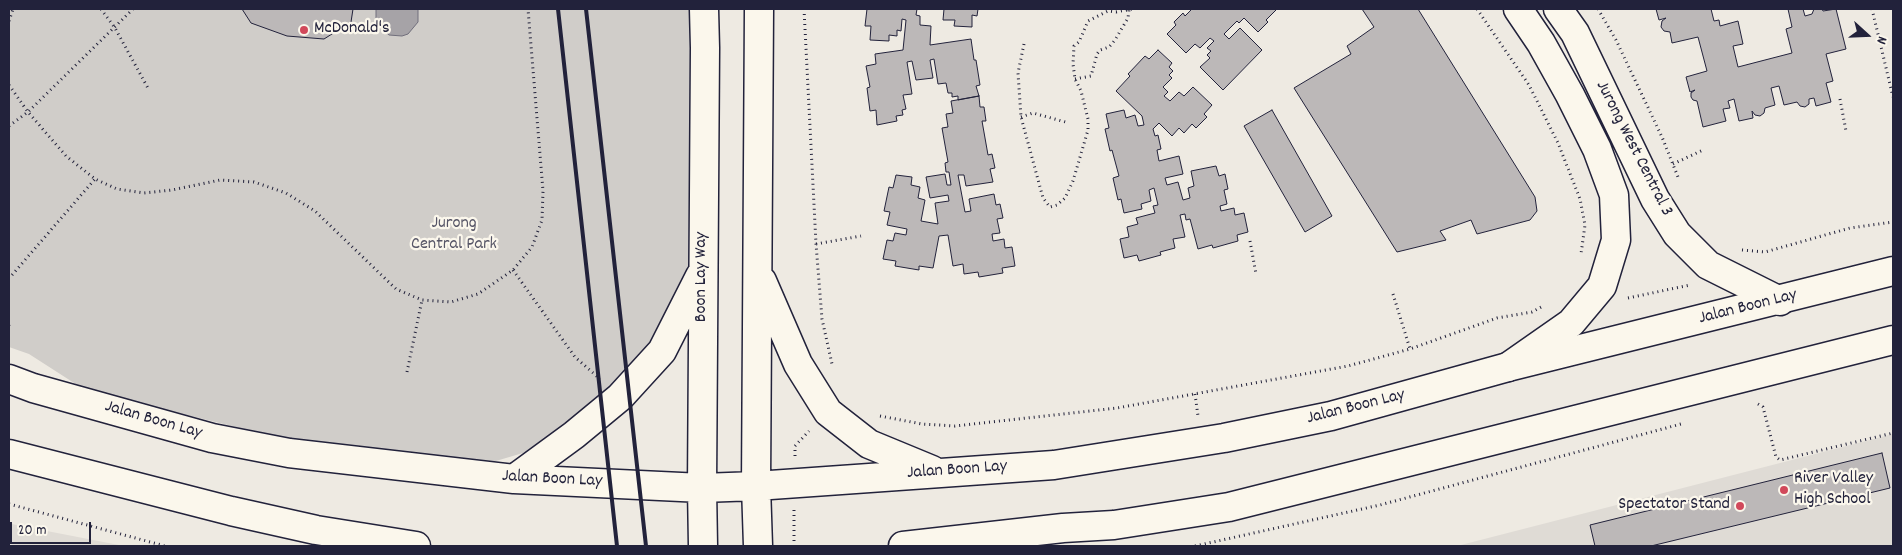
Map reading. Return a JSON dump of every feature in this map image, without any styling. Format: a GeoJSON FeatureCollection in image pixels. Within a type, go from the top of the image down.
{"type":"FeatureCollection","features":[{"type":"Feature","properties":{"kind":"main road","name":"Boon Lay Way"},"geometry":{"type":"LineString","coordinates":[[703,546],[704,9]]}},
{"type":"Feature","properties":{"kind":"main road"},"geometry":{"type":"LineString","coordinates":[[758,546],[756,486],[759,9]]}},
{"type":"Feature","properties":{"kind":"main road","name":"Jurong West Central 3"},"geometry":{"type":"LineString","coordinates":[[1508,367],[1571,322],[1602,286],[1616,240],[1614,195],[1597,149],[1541,43],[1518,9]]}},
{"type":"Feature","properties":{"kind":"main road","name":"Jurong West Central 3"},"geometry":{"type":"LineString","coordinates":[[1558,9],[1575,33],[1655,199],[1677,234],[1708,265],[1780,300]]}},
{"type":"Feature","properties":{"kind":"main road"},"geometry":{"type":"LineString","coordinates":[[514,479],[574,435],[620,397],[662,350],[703,271]]}},
{"type":"Feature","properties":{"kind":"main road","name":"Jalan Boon Lay"},"geometry":{"type":"LineString","coordinates":[[9,380],[212,438],[289,453],[514,479],[702,488],[756,486],[1054,465],[1224,438],[1331,416],[1508,367],[1893,271]]}},
{"type":"Feature","properties":{"kind":"main road"},"geometry":{"type":"LineString","coordinates":[[758,273],[798,364],[828,412],[869,444],[938,472]]}},
{"type":"Feature","properties":{"kind":"main road"},"geometry":{"type":"LineString","coordinates":[[903,546],[1063,528],[1114,526],[1229,507],[1893,340]]}},
{"type":"Feature","properties":{"kind":"main road"},"geometry":{"type":"LineString","coordinates":[[9,454],[316,530],[416,546]]}},
{"type":"Feature","properties":{"kind":"main road"},"geometry":{"type":"LineString","coordinates":[[1019,546],[1063,528]]}},
{"type":"Feature","properties":{"kind":"path"},"geometry":{"type":"LineString","coordinates":[[9,21],[12,9]]}},
{"type":"Feature","properties":{"kind":"path"},"geometry":{"type":"LineString","coordinates":[[101,9],[115,28],[149,90]]}},
{"type":"Feature","properties":{"kind":"path"},"geometry":{"type":"LineString","coordinates":[[9,126],[28,112],[134,9]]}},
{"type":"Feature","properties":{"kind":"path"},"geometry":{"type":"LineString","coordinates":[[9,85],[28,112],[66,156],[95,179],[117,189],[144,193],[172,190],[220,180],[254,182],[286,193],[315,211],[396,289],[422,300],[451,302],[478,294],[513,270],[532,248],[542,220],[543,191],[528,9]]}},
{"type":"Feature","properties":{"kind":"path"},"geometry":{"type":"LineString","coordinates":[[804,9],[816,244],[822,319],[832,366]]}},
{"type":"Feature","properties":{"kind":"path"},"geometry":{"type":"LineString","coordinates":[[1477,9],[1528,85],[1558,143],[1580,199],[1585,225],[1581,254]]}},
{"type":"Feature","properties":{"kind":"path"},"geometry":{"type":"LineString","coordinates":[[1598,9],[1616,40],[1662,138],[1679,180]]}},
{"type":"Feature","properties":{"kind":"path"},"geometry":{"type":"LineString","coordinates":[[1872,9],[1893,97]]}},
{"type":"Feature","properties":{"kind":"path"},"geometry":{"type":"LineString","coordinates":[[1024,44],[1018,73],[1021,117],[1043,198],[1050,207],[1065,198],[1073,181],[1088,130],[1088,119],[1075,80],[1073,64],[1074,46],[1079,42],[1088,22],[1108,12],[1130,10],[1128,18],[1115,40],[1109,47],[1100,50],[1097,54],[1091,76],[1075,80]]}},
{"type":"Feature","properties":{"kind":"path"},"geometry":{"type":"LineString","coordinates":[[1840,99],[1846,131]]}},
{"type":"Feature","properties":{"kind":"path"},"geometry":{"type":"LineString","coordinates":[[1021,117],[1033,113],[1069,123]]}},
{"type":"Feature","properties":{"kind":"path"},"geometry":{"type":"LineString","coordinates":[[1673,164],[1703,150]]}},
{"type":"Feature","properties":{"kind":"path"},"geometry":{"type":"LineString","coordinates":[[12,275],[95,179]]}},
{"type":"Feature","properties":{"kind":"path"},"geometry":{"type":"LineString","coordinates":[[1602,286],[1626,298],[1692,285],[1725,243],[1743,250],[1764,252],[1850,228],[1893,222]]}},
{"type":"Feature","properties":{"kind":"path"},"geometry":{"type":"LineString","coordinates":[[816,244],[861,236]]}},
{"type":"Feature","properties":{"kind":"path"},"geometry":{"type":"LineString","coordinates":[[1250,241],[1256,274]]}},
{"type":"Feature","properties":{"kind":"path"},"geometry":{"type":"LineString","coordinates":[[513,270],[575,357],[603,382]]}},
{"type":"Feature","properties":{"kind":"path"},"geometry":{"type":"LineString","coordinates":[[1394,294],[1410,349]]}},
{"type":"Feature","properties":{"kind":"path"},"geometry":{"type":"LineString","coordinates":[[407,372],[422,300]]}},
{"type":"Feature","properties":{"kind":"path"},"geometry":{"type":"LineString","coordinates":[[875,415],[922,424],[955,426],[1117,408],[1348,366],[1410,349],[1497,318],[1532,312],[1546,305]]}},
{"type":"Feature","properties":{"kind":"path"},"geometry":{"type":"LineString","coordinates":[[1749,406],[1758,404],[1763,408],[1776,457],[1780,460],[1893,433]]}},
{"type":"Feature","properties":{"kind":"path"},"geometry":{"type":"LineString","coordinates":[[1195,546],[1380,505],[1683,424]]}},
{"type":"Feature","properties":{"kind":"path"},"geometry":{"type":"LineString","coordinates":[[9,504],[165,546]]}},
{"type":"Feature","properties":{"kind":"shaded area"},"geometry":{"type":"Polygon","coordinates":[[[376,9],[418,9],[418,22],[408,34],[402,36],[389,35],[379,26],[376,20],[376,9]]]}},
{"type":"Feature","properties":{"kind":"shaded area","name":"River Valley High School"},"geometry":{"type":"Polygon","coordinates":[[[1893,434],[1893,546],[1457,546],[1893,434]]]}},
{"type":"Feature","properties":{"kind":"shaded area"},"geometry":{"type":"Polygon","coordinates":[[[9,523],[16,525],[124,546],[9,546],[9,523]]]}},
{"type":"Feature","properties":{"kind":"green space","name":"Jurong Central Park"},"geometry":{"type":"Polygon","coordinates":[[[9,9],[697,9],[699,270],[617,394],[533,450],[479,466],[301,443],[85,390],[29,354],[9,347],[9,9]]]}},
{"type":"Feature","properties":{"kind":"building","name":"McDonald's"},"geometry":{"type":"Polygon","coordinates":[[[242,9],[353,9],[351,22],[324,39],[287,36],[251,23],[242,9]]]}},
{"type":"Feature","properties":{"kind":"building"},"geometry":{"type":"Polygon","coordinates":[[[867,9],[917,9],[916,15],[920,16],[920,25],[931,26],[930,45],[971,39],[980,85],[976,86],[979,96],[958,100],[958,96],[952,97],[952,93],[948,93],[946,83],[938,84],[934,59],[930,60],[933,78],[916,80],[912,61],[907,62],[912,94],[903,95],[906,109],[902,110],[903,115],[896,116],[897,121],[877,125],[876,110],[870,111],[867,88],[870,87],[866,66],[876,64],[875,54],[903,50],[906,20],[902,19],[901,31],[897,30],[897,36],[889,35],[889,41],[870,40],[871,26],[865,26],[867,9]]]}},
{"type":"Feature","properties":{"kind":"building"},"geometry":{"type":"Polygon","coordinates":[[[944,9],[978,9],[977,16],[972,15],[972,27],[954,26],[955,20],[943,20],[944,9]]]}},
{"type":"Feature","properties":{"kind":"building"},"geometry":{"type":"Polygon","coordinates":[[[1192,9],[1277,9],[1258,32],[1244,18],[1239,23],[1237,21],[1224,34],[1229,39],[1240,28],[1262,50],[1223,90],[1200,67],[1210,58],[1207,55],[1211,51],[1207,48],[1214,41],[1210,38],[1200,48],[1195,44],[1186,53],[1167,34],[1176,25],[1174,22],[1183,13],[1185,16],[1192,9]]]}},
{"type":"Feature","properties":{"kind":"building"},"geometry":{"type":"Polygon","coordinates":[[[1362,9],[1418,9],[1535,197],[1537,211],[1530,220],[1477,234],[1471,220],[1440,231],[1446,240],[1397,252],[1294,88],[1351,54],[1347,46],[1374,27],[1362,9]]]}},
{"type":"Feature","properties":{"kind":"building"},"geometry":{"type":"Polygon","coordinates":[[[1656,9],[1711,9],[1714,21],[1719,20],[1720,26],[1738,21],[1743,44],[1733,46],[1738,67],[1792,53],[1786,29],[1792,27],[1788,9],[1803,9],[1805,16],[1812,14],[1814,9],[1822,9],[1823,11],[1836,9],[1846,49],[1826,54],[1833,81],[1826,83],[1831,102],[1816,106],[1814,98],[1809,99],[1809,104],[1805,107],[1800,106],[1797,102],[1784,105],[1779,86],[1771,88],[1775,105],[1765,108],[1764,113],[1760,116],[1755,115],[1752,111],[1753,118],[1739,121],[1734,99],[1728,101],[1730,108],[1723,109],[1726,121],[1703,127],[1697,101],[1691,97],[1691,93],[1695,90],[1690,92],[1686,77],[1707,71],[1698,37],[1672,43],[1670,32],[1664,31],[1661,27],[1662,21],[1666,18],[1659,20],[1656,9]]]}},
{"type":"Feature","properties":{"kind":"building"},"geometry":{"type":"Polygon","coordinates":[[[1158,50],[1172,63],[1169,67],[1173,71],[1169,75],[1172,78],[1163,87],[1168,92],[1164,96],[1170,101],[1179,92],[1184,96],[1193,87],[1212,105],[1204,114],[1207,117],[1196,128],[1192,124],[1184,133],[1179,128],[1172,136],[1159,123],[1153,129],[1155,136],[1158,135],[1161,149],[1157,150],[1159,161],[1179,156],[1183,174],[1165,178],[1167,185],[1178,182],[1183,200],[1190,198],[1188,188],[1194,186],[1191,171],[1216,166],[1219,176],[1225,174],[1228,189],[1224,190],[1227,204],[1220,206],[1221,211],[1234,208],[1235,215],[1244,213],[1248,232],[1237,235],[1238,241],[1213,248],[1212,245],[1198,249],[1190,219],[1186,220],[1185,214],[1180,215],[1185,237],[1173,239],[1175,248],[1160,252],[1161,255],[1139,261],[1137,255],[1124,258],[1120,239],[1129,237],[1127,227],[1138,224],[1136,218],[1155,213],[1153,206],[1158,205],[1154,188],[1149,190],[1151,201],[1141,204],[1142,209],[1124,213],[1121,199],[1118,200],[1113,178],[1119,176],[1105,129],[1109,128],[1106,114],[1124,110],[1126,118],[1135,115],[1138,126],[1144,125],[1142,116],[1116,91],[1130,76],[1128,74],[1145,56],[1149,59],[1158,50]]]}},
{"type":"Feature","properties":{"kind":"building"},"geometry":{"type":"Polygon","coordinates":[[[979,96],[980,107],[984,107],[986,121],[982,121],[988,155],[992,154],[995,168],[990,169],[993,182],[966,186],[964,175],[958,175],[965,212],[971,211],[969,199],[994,194],[996,205],[1000,204],[1003,218],[997,219],[1000,233],[992,234],[993,241],[1004,239],[1005,248],[1012,247],[1015,266],[1002,268],[1003,273],[979,277],[978,272],[964,274],[963,264],[953,266],[948,235],[939,236],[933,268],[919,266],[919,270],[895,266],[896,261],[883,259],[887,240],[893,241],[895,233],[906,235],[907,229],[887,225],[890,212],[884,211],[889,187],[893,188],[896,175],[912,177],[911,185],[920,187],[918,198],[925,200],[921,221],[938,224],[935,203],[949,201],[948,195],[930,198],[926,177],[945,174],[947,185],[951,185],[949,172],[946,172],[945,163],[948,162],[942,128],[948,127],[946,114],[953,113],[951,101],[979,96]]]}},
{"type":"Feature","properties":{"kind":"building"},"geometry":{"type":"Polygon","coordinates":[[[1272,110],[1332,216],[1305,232],[1244,126],[1272,110]]]}},
{"type":"Feature","properties":{"kind":"building","name":"Spectator Stand"},"geometry":{"type":"Polygon","coordinates":[[[1882,453],[1890,488],[1651,546],[1595,546],[1590,525],[1882,453]]]}},
{"type":"Feature","properties":{"kind":"railway"},"geometry":{"type":"LineString","coordinates":[[558,9],[617,546]]}},
{"type":"Feature","properties":{"kind":"railway"},"geometry":{"type":"LineString","coordinates":[[586,9],[646,546]]}},
{"type":"Feature","properties":{"kind":"place","name":"McDonald's"},"geometry":{"type":"Point","coordinates":[304,30]}},
{"type":"Feature","properties":{"kind":"place","name":"River Valley High School"},"geometry":{"type":"Point","coordinates":[1784,490]}},
{"type":"Feature","properties":{"kind":"place","name":"Spectator Stand"},"geometry":{"type":"Point","coordinates":[1740,506]}}]}
